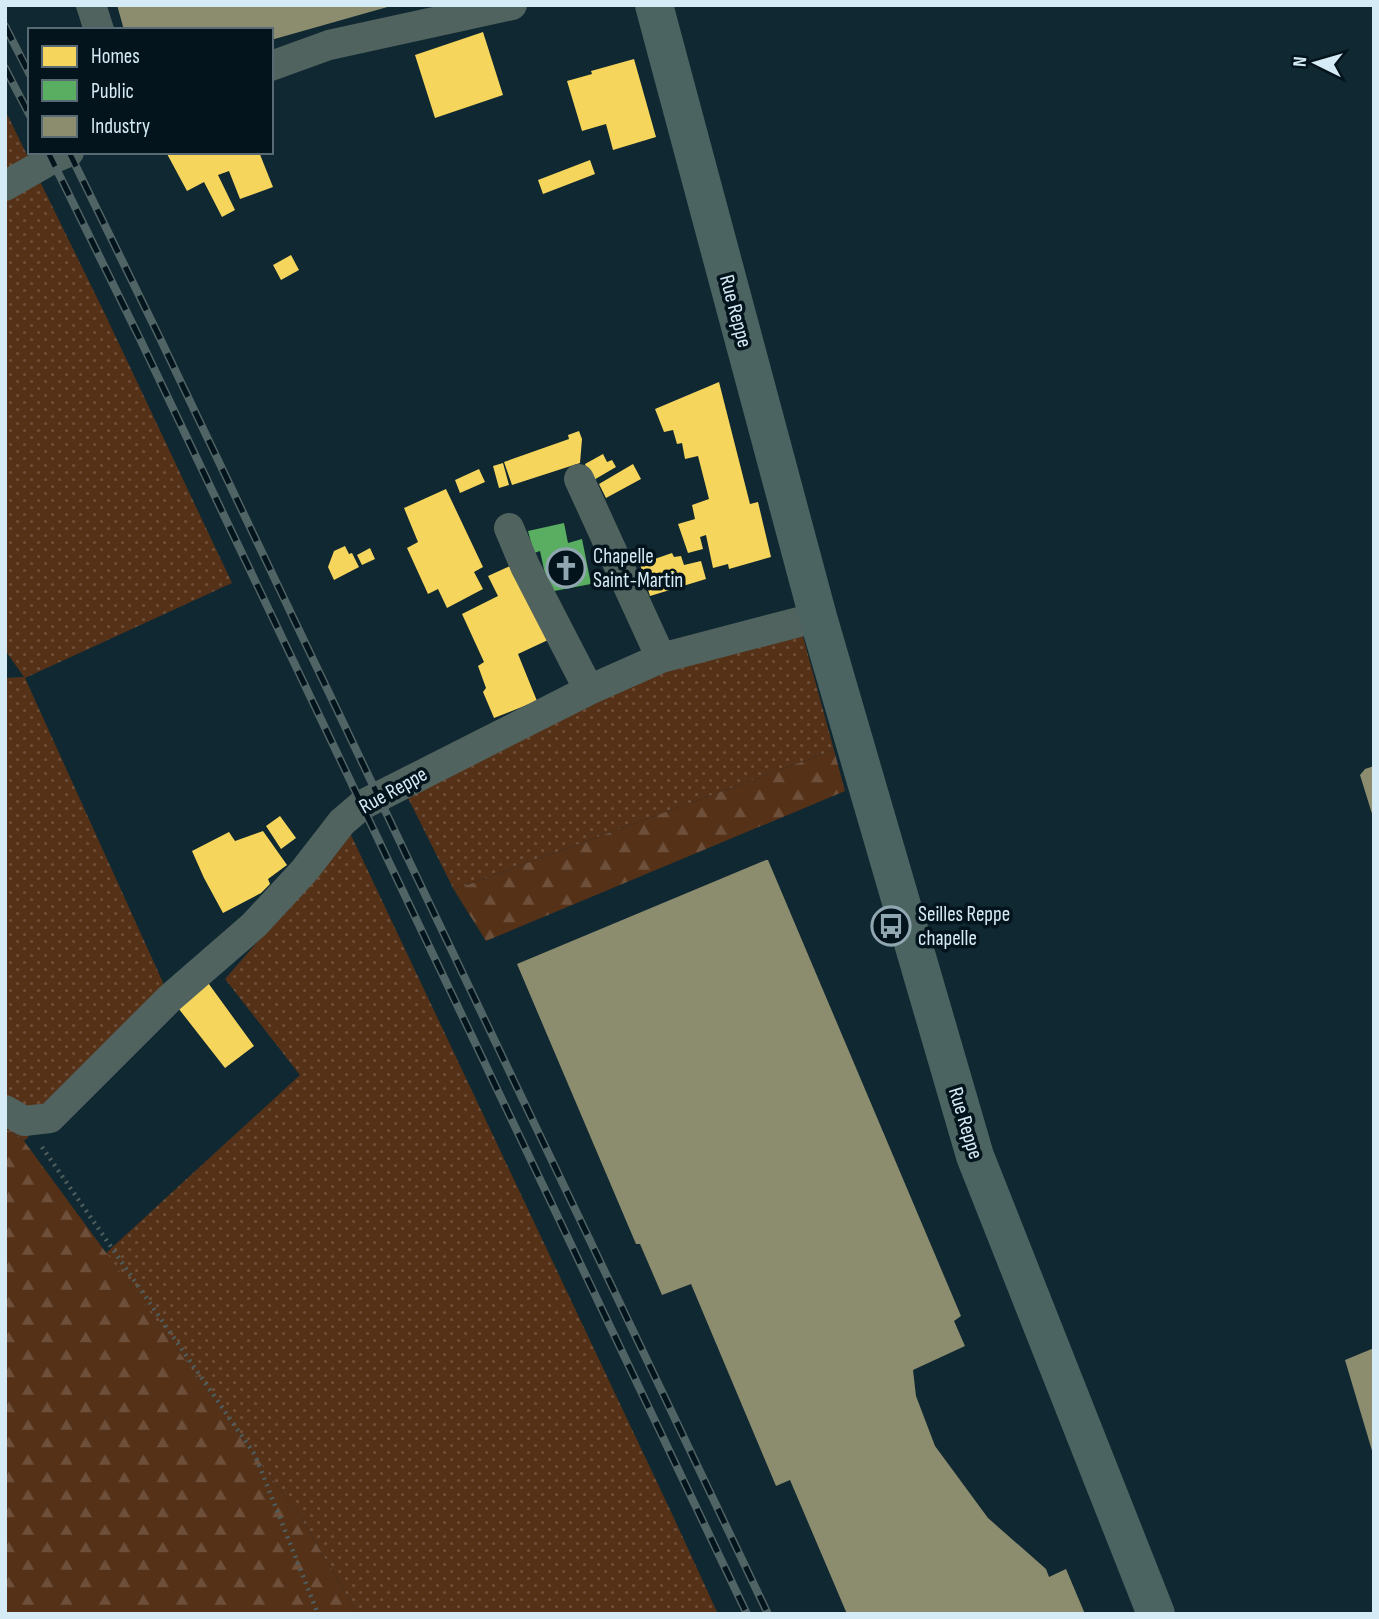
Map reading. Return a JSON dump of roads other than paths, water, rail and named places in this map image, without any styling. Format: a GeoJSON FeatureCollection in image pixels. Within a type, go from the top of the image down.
{"type":"FeatureCollection","features":[{"type":"Feature","properties":{"kind":"main road","name":"Rue Reppe"},"geometry":{"type":"LineString","coordinates":[[654,5],[818,617],[975,1156],[1156,1614]]}},
{"type":"Feature","properties":{"kind":"street"},"geometry":{"type":"LineString","coordinates":[[91,5],[98,28]]}},
{"type":"Feature","properties":{"kind":"street"},"geometry":{"type":"LineString","coordinates":[[273,65],[329,45],[512,5]]}},
{"type":"Feature","properties":{"kind":"street"},"geometry":{"type":"LineString","coordinates":[[5,186],[64,154]]}},
{"type":"Feature","properties":{"kind":"street"},"geometry":{"type":"LineString","coordinates":[[579,479],[661,658]]}},
{"type":"Feature","properties":{"kind":"street"},"geometry":{"type":"LineString","coordinates":[[509,528],[525,566],[589,690]]}},
{"type":"Feature","properties":{"kind":"street","name":"Rue Reppe"},"geometry":{"type":"LineString","coordinates":[[15,1116],[50,1118],[170,998],[254,925],[304,870],[342,822],[362,805],[589,690],[661,658],[818,617]]}},
{"type":"Feature","properties":{"kind":"railway"},"geometry":{"type":"LineString","coordinates":[[5,26],[28,71]]}},
{"type":"Feature","properties":{"kind":"railway"},"geometry":{"type":"LineString","coordinates":[[5,68],[28,112]]}},
{"type":"Feature","properties":{"kind":"railway"},"geometry":{"type":"LineString","coordinates":[[49,154],[140,339],[747,1614]]}},
{"type":"Feature","properties":{"kind":"railway"},"geometry":{"type":"LineString","coordinates":[[70,154],[768,1614]]}},
{"type":"Feature","properties":{"kind":"place","name":"Chapelle Saint-Martin"},"geometry":{"type":"Point","coordinates":[566,568]}},
{"type":"Feature","properties":{"kind":"place","name":"Seilles Reppe chapelle"},"geometry":{"type":"Point","coordinates":[891,926]}}]}
